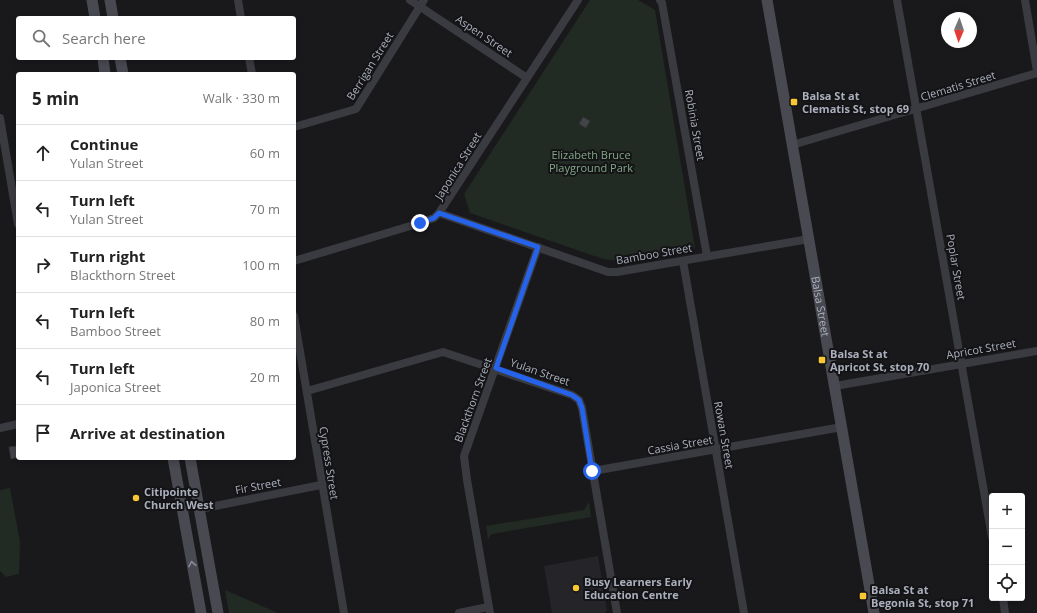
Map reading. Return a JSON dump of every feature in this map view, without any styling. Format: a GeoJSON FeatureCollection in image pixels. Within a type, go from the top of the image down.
{"type":"FeatureCollection","features":[{"type":"Feature","properties":{"kind":"street"},"geometry":{"type":"LineString","coordinates":[[92,0],[95,16]]}},
{"type":"Feature","properties":{"kind":"street"},"geometry":{"type":"LineString","coordinates":[[110,0],[113,16]]}},
{"type":"Feature","properties":{"kind":"street"},"geometry":{"type":"LineString","coordinates":[[238,0],[241,16]]}},
{"type":"Feature","properties":{"kind":"street","name":"Aspen Street"},"geometry":{"type":"LineString","coordinates":[[410,0],[422,3],[527,78]]}},
{"type":"Feature","properties":{"kind":"street","name":"Japonica Street"},"geometry":{"type":"LineString","coordinates":[[296,260],[434,218],[439,213],[578,0]]}},
{"type":"Feature","properties":{"kind":"street","name":"Robinia Street"},"geometry":{"type":"LineString","coordinates":[[660,0],[662,3],[707,256]]}},
{"type":"Feature","properties":{"kind":"street","name":"Balsa Street"},"geometry":{"type":"LineString","coordinates":[[767,0],[874,613]]}},
{"type":"Feature","properties":{"kind":"street","name":"Poplar Street"},"geometry":{"type":"LineString","coordinates":[[897,0],[991,529]]}},
{"type":"Feature","properties":{"kind":"street"},"geometry":{"type":"LineString","coordinates":[[1024,0],[1037,72]]}},
{"type":"Feature","properties":{"kind":"street","name":"Berrigan Street"},"geometry":{"type":"LineString","coordinates":[[296,126],[356,109],[422,3]]}},
{"type":"Feature","properties":{"kind":"street"},"geometry":{"type":"LineString","coordinates":[[103,60],[106,72]]}},
{"type":"Feature","properties":{"kind":"street"},"geometry":{"type":"LineString","coordinates":[[120,60],[123,72]]}},
{"type":"Feature","properties":{"kind":"street"},"geometry":{"type":"LineString","coordinates":[[249,60],[252,72]]}},
{"type":"Feature","properties":{"kind":"street","name":"Clematis Street"},"geometry":{"type":"LineString","coordinates":[[792,145],[1037,72]]}},
{"type":"Feature","properties":{"kind":"street"},"geometry":{"type":"LineString","coordinates":[[0,118],[16,212]]}},
{"type":"Feature","properties":{"kind":"street","name":"Bamboo Street"},"geometry":{"type":"LineString","coordinates":[[439,213],[608,272],[617,272],[809,239]]}},
{"type":"Feature","properties":{"kind":"street","name":"Blackthorn Street"},"geometry":{"type":"LineString","coordinates":[[489,610],[464,456],[538,247]]}},
{"type":"Feature","properties":{"kind":"street","name":"Rowan Street"},"geometry":{"type":"LineString","coordinates":[[683,261],[744,613]]}},
{"type":"Feature","properties":{"kind":"street","name":"Cypress Street"},"geometry":{"type":"LineString","coordinates":[[296,328],[321,485],[344,613]]}},
{"type":"Feature","properties":{"kind":"street","name":"Apricot Street"},"geometry":{"type":"LineString","coordinates":[[835,386],[1037,351]]}},
{"type":"Feature","properties":{"kind":"street","name":"Yulan Street"},"geometry":{"type":"LineString","coordinates":[[307,391],[437,352],[449,353],[496,368],[572,395],[579,400],[582,408],[617,613]]}},
{"type":"Feature","properties":{"kind":"street"},"geometry":{"type":"LineString","coordinates":[[0,428],[16,424]]}},
{"type":"Feature","properties":{"kind":"street","name":"Cassia Street"},"geometry":{"type":"LineString","coordinates":[[592,471],[842,427]]}},
{"type":"Feature","properties":{"kind":"street"},"geometry":{"type":"LineString","coordinates":[[174,460],[200,608],[216,600]]}},
{"type":"Feature","properties":{"kind":"street"},"geometry":{"type":"LineString","coordinates":[[190,460],[218,613]]}},
{"type":"Feature","properties":{"kind":"street","name":"Fir Street"},"geometry":{"type":"LineString","coordinates":[[200,509],[321,485]]}},
{"type":"Feature","properties":{"kind":"street"},"geometry":{"type":"LineString","coordinates":[[1003,601],[1005,613]]}},
{"type":"Feature","properties":{"kind":"street"},"geometry":{"type":"LineString","coordinates":[[459,613],[489,610]]}},
{"type":"Feature","properties":{"kind":"shaded area","name":"Busy Learners Early Education Centre"},"geometry":{"type":"Polygon","coordinates":[[[598,556],[607,610],[605,613],[552,613],[544,566],[598,556]]]}},
{"type":"Feature","properties":{"kind":"green space","name":"Elizabeth Bruce Playground Park"},"geometry":{"type":"Polygon","coordinates":[[[590,0],[638,0],[655,10],[695,248],[622,261],[603,259],[470,213],[464,194],[590,0]]]}},
{"type":"Feature","properties":{"kind":"green space"},"geometry":{"type":"Polygon","coordinates":[[[10,488],[20,542],[19,574],[6,577],[0,571],[0,490],[10,488]]]}},
{"type":"Feature","properties":{"kind":"green space"},"geometry":{"type":"Polygon","coordinates":[[[589,502],[591,517],[492,534],[488,539],[486,526],[584,510],[589,502]]]}},
{"type":"Feature","properties":{"kind":"green space"},"geometry":{"type":"Polygon","coordinates":[[[225,590],[278,613],[229,613],[225,590]]]}},
{"type":"Feature","properties":{"kind":"building"},"geometry":{"type":"Polygon","coordinates":[[[583,117],[590,121],[586,128],[579,124],[583,117]]]}},
{"type":"Feature","properties":{"kind":"building"},"geometry":{"type":"Polygon","coordinates":[[[16,446],[16,458],[11,459],[9,447],[16,446]]]}},
{"type":"Feature","properties":{"kind":"place","name":"Balsa St at Clematis St, stop 69"},"geometry":{"type":"Point","coordinates":[794,102]}},
{"type":"Feature","properties":{"kind":"place","name":"Balsa St at Apricot St, stop 70"},"geometry":{"type":"Point","coordinates":[822,360]}},
{"type":"Feature","properties":{"kind":"place","name":"Citipointe Church West"},"geometry":{"type":"Point","coordinates":[136,498]}},
{"type":"Feature","properties":{"kind":"place","name":"Busy Learners Early Education Centre"},"geometry":{"type":"Point","coordinates":[576,588]}},
{"type":"Feature","properties":{"kind":"place","name":"Balsa St at Begonia St, stop 71"},"geometry":{"type":"Point","coordinates":[863,596]}},
{"type":"Feature","properties":{"kind":"route"},"geometry":{"type":"LineString","coordinates":[[420,223],[434,218],[439,213],[538,247],[496,368],[572,395],[579,400],[582,408],[592,471]]}}]}
